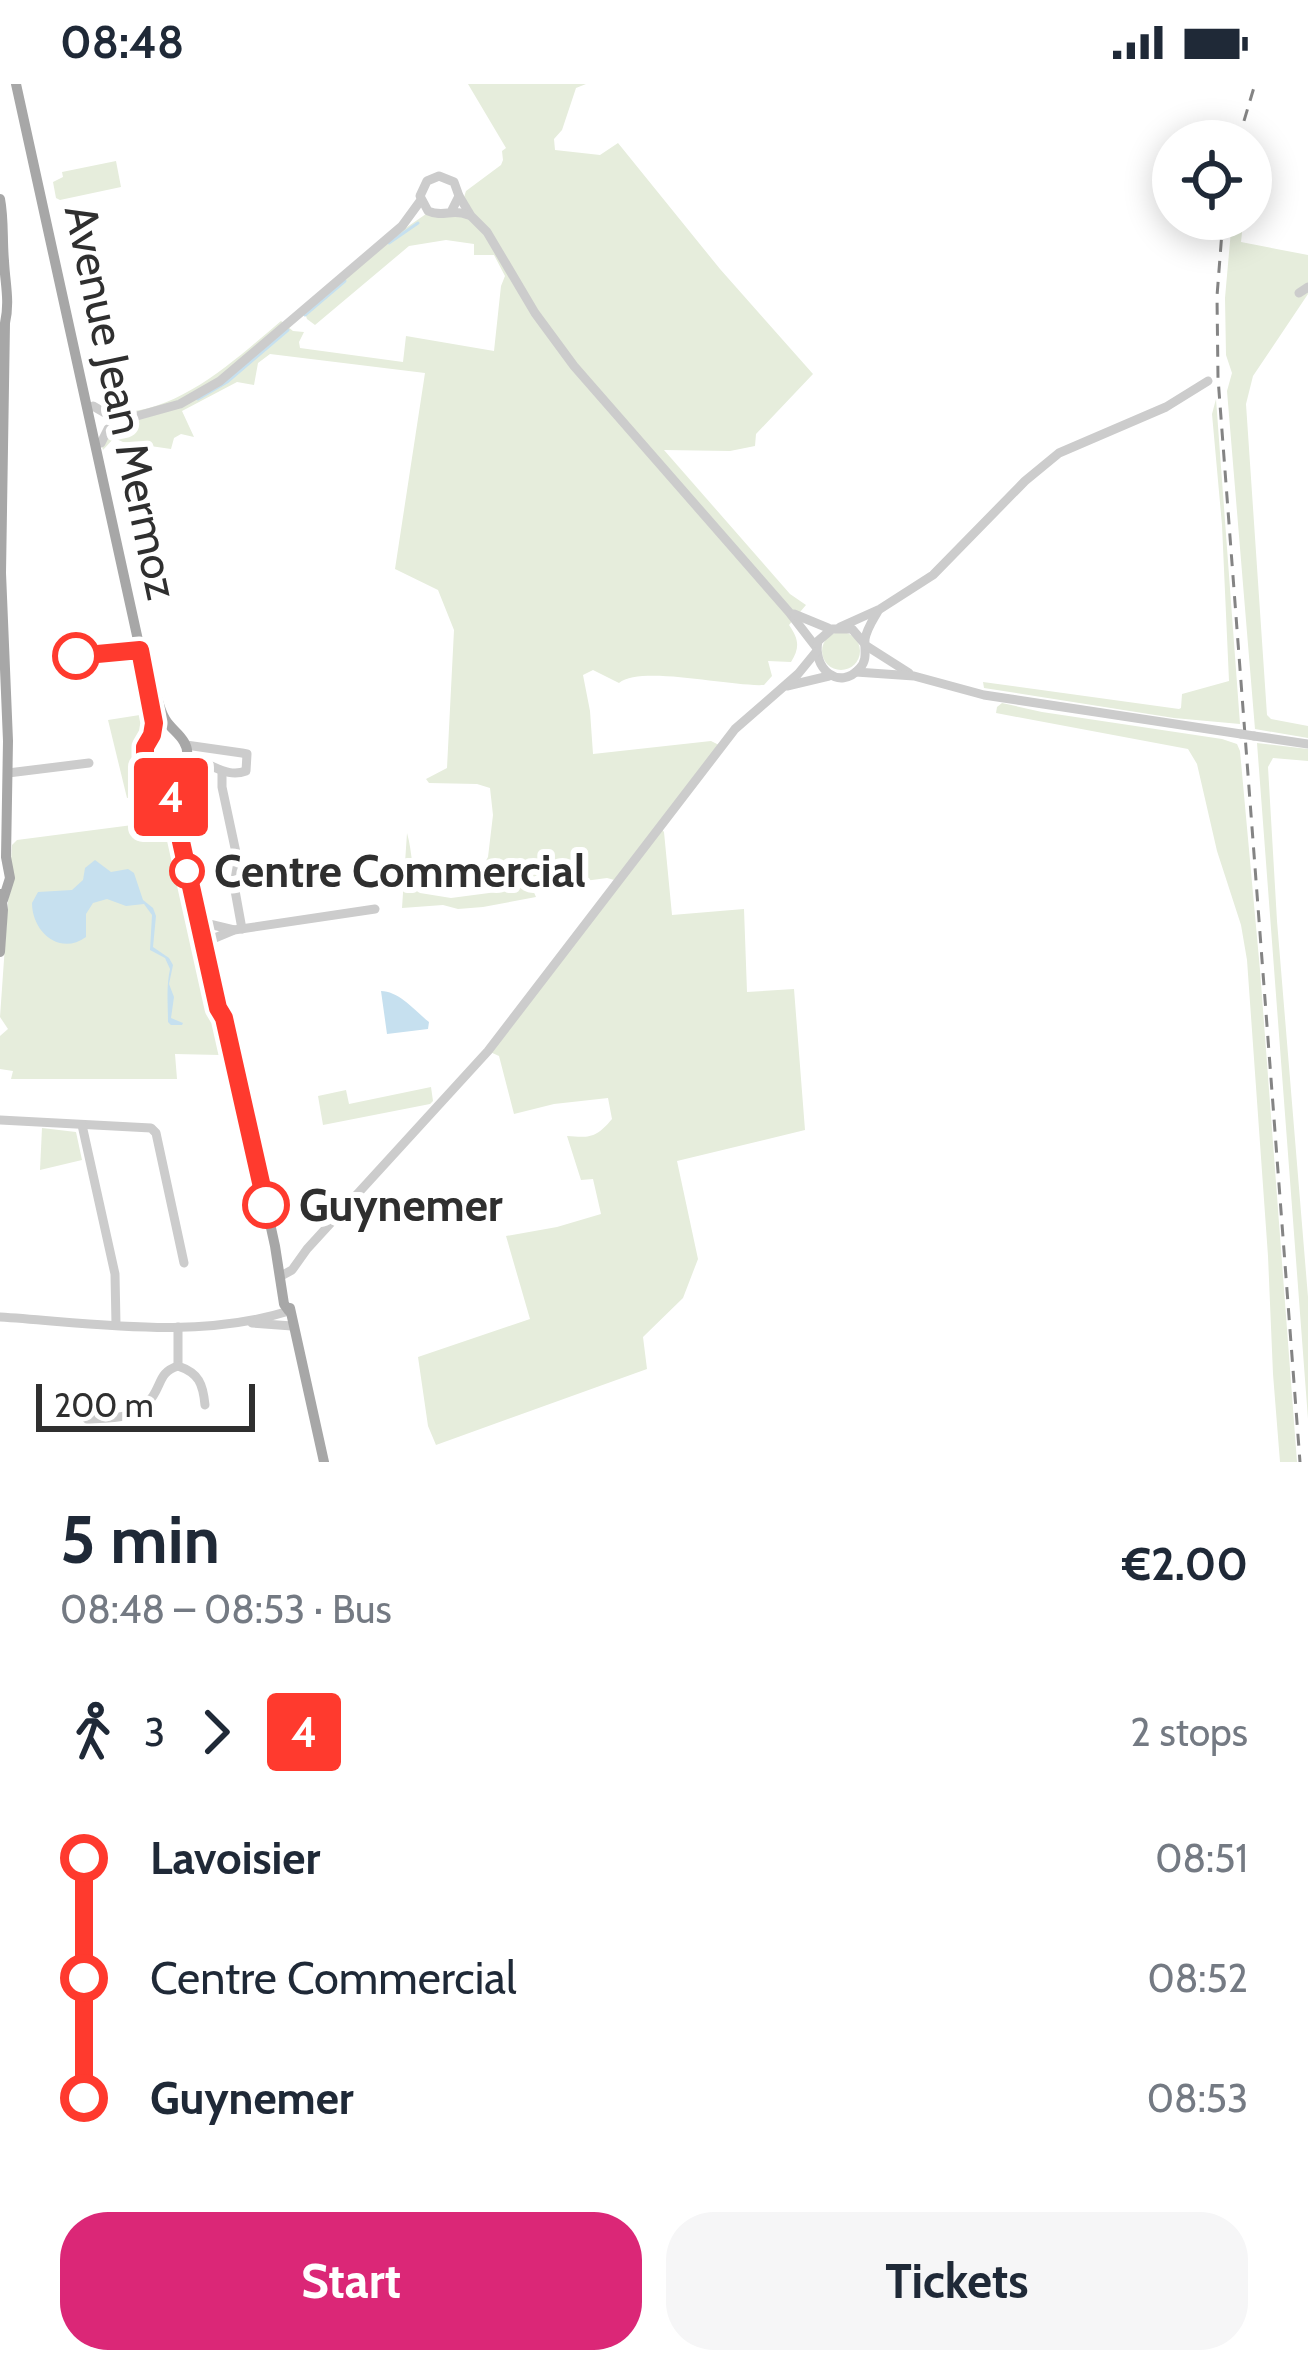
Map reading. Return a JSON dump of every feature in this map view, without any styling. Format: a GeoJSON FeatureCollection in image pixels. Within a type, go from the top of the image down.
{"type":"FeatureCollection","features":[{"type":"Feature","properties":{"kind":"main road","name":"Avenue Jean Mermoz"},"geometry":{"type":"LineString","coordinates":[[19,84],[157,699],[176,733]]}},
{"type":"Feature","properties":{"kind":"main road","name":"Avenue Jean Mermoz"},"geometry":{"type":"LineString","coordinates":[[19,84],[148,685],[152,735]]}},
{"type":"Feature","properties":{"kind":"main road"},"geometry":{"type":"LineString","coordinates":[[0,199],[5,323],[2,649],[8,773],[0,952]]}},
{"type":"Feature","properties":{"kind":"main road"},"geometry":{"type":"LineString","coordinates":[[224,1018],[218,1008],[201,916],[179,805],[185,745],[176,733],[164,730],[146,742],[145,756],[170,792],[201,916],[210,940],[324,1462]]}},
{"type":"Feature","properties":{"kind":"main road"},"geometry":{"type":"LineString","coordinates":[[160,772],[181,765]]}},
{"type":"Feature","properties":{"kind":"street"},"geometry":{"type":"LineString","coordinates":[[101,442],[119,421],[180,404],[220,381],[402,226],[421,200],[424,184],[439,176],[454,182],[471,216],[488,232],[566,356],[789,612],[816,649],[820,666],[832,675]]}},
{"type":"Feature","properties":{"kind":"street"},"geometry":{"type":"LineString","coordinates":[[452,210],[459,196]]}},
{"type":"Feature","properties":{"kind":"street"},"geometry":{"type":"LineString","coordinates":[[421,200],[432,213],[452,210],[471,216]]}},
{"type":"Feature","properties":{"kind":"street"},"geometry":{"type":"LineString","coordinates":[[402,226],[432,213]]}},
{"type":"Feature","properties":{"kind":"street"},"geometry":{"type":"LineString","coordinates":[[281,1276],[292,1270],[488,1051],[722,746],[747,716],[782,687],[822,636],[880,609],[933,575],[1024,481],[1059,453],[1166,407],[1208,381]]}},
{"type":"Feature","properties":{"kind":"street"},"geometry":{"type":"LineString","coordinates":[[93,406],[119,421]]}},
{"type":"Feature","properties":{"kind":"street"},"geometry":{"type":"LineString","coordinates":[[856,672],[865,660],[869,626],[880,609]]}},
{"type":"Feature","properties":{"kind":"street"},"geometry":{"type":"LineString","coordinates":[[789,612],[812,624],[852,629],[865,644],[914,676]]}},
{"type":"Feature","properties":{"kind":"street"},"geometry":{"type":"LineString","coordinates":[[782,687],[856,672],[914,676],[984,695],[1308,744]]}},
{"type":"Feature","properties":{"kind":"street"},"geometry":{"type":"LineString","coordinates":[[181,765],[204,760],[222,772],[246,771],[248,754],[185,745]]}},
{"type":"Feature","properties":{"kind":"street"},"geometry":{"type":"LineString","coordinates":[[8,773],[89,763]]}},
{"type":"Feature","properties":{"kind":"street"},"geometry":{"type":"LineString","coordinates":[[222,772],[238,862],[234,885],[238,930]]}},
{"type":"Feature","properties":{"kind":"street"},"geometry":{"type":"LineString","coordinates":[[210,940],[238,930],[375,909]]}},
{"type":"Feature","properties":{"kind":"street"},"geometry":{"type":"LineString","coordinates":[[201,916],[209,924],[238,930]]}},
{"type":"Feature","properties":{"kind":"street"},"geometry":{"type":"LineString","coordinates":[[0,1120],[154,1130],[184,1263]]}},
{"type":"Feature","properties":{"kind":"street"},"geometry":{"type":"LineString","coordinates":[[82,1125],[115,1274],[116,1325]]}},
{"type":"Feature","properties":{"kind":"street"},"geometry":{"type":"LineString","coordinates":[[278,1262],[308,1249]]}},
{"type":"Feature","properties":{"kind":"street"},"geometry":{"type":"LineString","coordinates":[[247,1322],[289,1311]]}},
{"type":"Feature","properties":{"kind":"street"},"geometry":{"type":"LineString","coordinates":[[2,1316],[116,1325],[247,1322],[292,1326]]}},
{"type":"Feature","properties":{"kind":"street"},"geometry":{"type":"LineString","coordinates":[[178,1327],[178,1366]]}},
{"type":"Feature","properties":{"kind":"street"},"geometry":{"type":"LineString","coordinates":[[87,1419],[134,1414],[149,1401],[163,1373],[178,1366],[198,1377],[206,1405]]}},
{"type":"Feature","properties":{"kind":"green space"},"geometry":{"type":"Polygon","coordinates":[[[468,84],[586,84],[576,88],[562,130],[554,139],[555,150],[600,155],[618,143],[813,374],[756,434],[755,446],[730,451],[664,450],[790,594],[806,605],[789,625],[797,644],[791,662],[768,661],[772,676],[764,685],[666,676],[619,683],[593,670],[583,675],[593,754],[711,741],[721,746],[660,827],[672,915],[744,909],[747,992],[794,989],[805,1130],[677,1161],[698,1259],[683,1298],[643,1337],[647,1369],[436,1445],[428,1426],[418,1357],[530,1319],[506,1236],[601,1214],[593,1179],[581,1180],[567,1136],[587,1137],[601,1130],[612,1119],[608,1098],[514,1114],[499,1056],[488,1051],[618,881],[607,878],[532,888],[536,897],[483,907],[402,908],[407,833],[420,893],[451,898],[512,890],[511,883],[490,885],[477,877],[488,857],[493,815],[490,788],[426,779],[447,768],[454,630],[438,590],[395,569],[425,373],[270,354],[258,363],[254,385],[237,382],[182,411],[194,437],[181,434],[174,438],[171,449],[114,438],[103,450],[101,443],[118,421],[108,411],[156,406],[179,396],[223,369],[281,321],[293,331],[304,332],[300,348],[403,362],[406,336],[494,351],[505,276],[494,255],[474,255],[474,244],[446,240],[409,246],[315,325],[305,313],[426,214],[470,216],[466,191],[501,165],[506,148],[468,84]]]}},
{"type":"Feature","properties":{"kind":"green space"},"geometry":{"type":"Polygon","coordinates":[[[116,161],[121,187],[56,198],[53,182],[63,177],[62,172],[116,161]]]}},
{"type":"Feature","properties":{"kind":"green space"},"geometry":{"type":"Polygon","coordinates":[[[1230,240],[1308,255],[1308,294],[1253,376],[1246,404],[1267,715],[1308,726],[1308,738],[1255,729],[1227,391],[1232,373],[1226,355],[1230,240]]]}},
{"type":"Feature","properties":{"kind":"green space"},"geometry":{"type":"Polygon","coordinates":[[[1216,399],[1240,724],[984,688],[983,682],[1179,709],[1182,694],[1229,681],[1212,414],[1216,399]]]}},
{"type":"Feature","properties":{"kind":"green space"},"geometry":{"type":"Polygon","coordinates":[[[841,632],[854,638],[860,651],[854,664],[841,670],[828,664],[822,651],[828,638],[841,632]]]}},
{"type":"Feature","properties":{"kind":"green space"},"geometry":{"type":"Polygon","coordinates":[[[1002,703],[1222,739],[1237,744],[1240,751],[1297,1462],[1280,1462],[1247,960],[1197,764],[1188,749],[996,713],[1002,703]]]}},
{"type":"Feature","properties":{"kind":"green space"},"geometry":{"type":"Polygon","coordinates":[[[146,714],[134,750],[135,765],[163,793],[127,798],[108,720],[146,714]]]}},
{"type":"Feature","properties":{"kind":"green space"},"geometry":{"type":"Polygon","coordinates":[[[1257,743],[1308,749],[1308,761],[1273,758],[1268,767],[1308,1297],[1308,1419],[1257,743]]]}},
{"type":"Feature","properties":{"kind":"green space"},"geometry":{"type":"Polygon","coordinates":[[[171,820],[222,1038],[220,1055],[175,1054],[177,1079],[11,1079],[13,1071],[0,1069],[0,1036],[8,1029],[0,1017],[12,845],[17,840],[171,820]]]}},
{"type":"Feature","properties":{"kind":"green space"},"geometry":{"type":"Polygon","coordinates":[[[431,1087],[430,1104],[323,1125],[318,1096],[346,1090],[349,1104],[431,1087]]]}},
{"type":"Feature","properties":{"kind":"green space"},"geometry":{"type":"Polygon","coordinates":[[[42,1128],[76,1132],[82,1160],[40,1170],[42,1128]]]}},
{"type":"Feature","properties":{"kind":"water"},"geometry":{"type":"Polygon","coordinates":[[[95,860],[111,872],[128,869],[134,873],[143,900],[153,908],[153,947],[173,965],[171,1018],[182,1025],[168,1022],[168,989],[170,969],[165,958],[150,950],[152,915],[144,904],[126,906],[107,899],[93,903],[86,914],[86,937],[67,944],[49,938],[37,923],[32,903],[38,892],[72,890],[95,860]]]}},
{"type":"Feature","properties":{"kind":"water"},"geometry":{"type":"Polygon","coordinates":[[[381,991],[406,1002],[429,1022],[428,1029],[387,1034],[381,991]]]}},
{"type":"Feature","properties":{"kind":"waterway"},"geometry":{"type":"LineString","coordinates":[[389,243],[418,223]]}},
{"type":"Feature","properties":{"kind":"waterway"},"geometry":{"type":"LineString","coordinates":[[305,315],[345,281]]}},
{"type":"Feature","properties":{"kind":"waterway"},"geometry":{"type":"LineString","coordinates":[[198,399],[227,382],[288,330]]}},
{"type":"Feature","properties":{"kind":"railway"},"geometry":{"type":"LineString","coordinates":[[1244,120],[1255,84]]}},
{"type":"Feature","properties":{"kind":"railway"},"geometry":{"type":"LineString","coordinates":[[1221,240],[1218,378],[1300,1462]]}},
{"type":"Feature","properties":{"kind":"bus line","name":"4"},"geometry":{"type":"LineString","coordinates":[[76,656],[140,650],[154,723],[145,756],[170,792],[266,1205]]}},
{"type":"Feature","properties":{"kind":"place","name":"Centre Commercial"},"geometry":{"type":"Point","coordinates":[187,871]}},
{"type":"Feature","properties":{"kind":"place","name":"Guynemer"},"geometry":{"type":"Point","coordinates":[266,1205]}}]}
